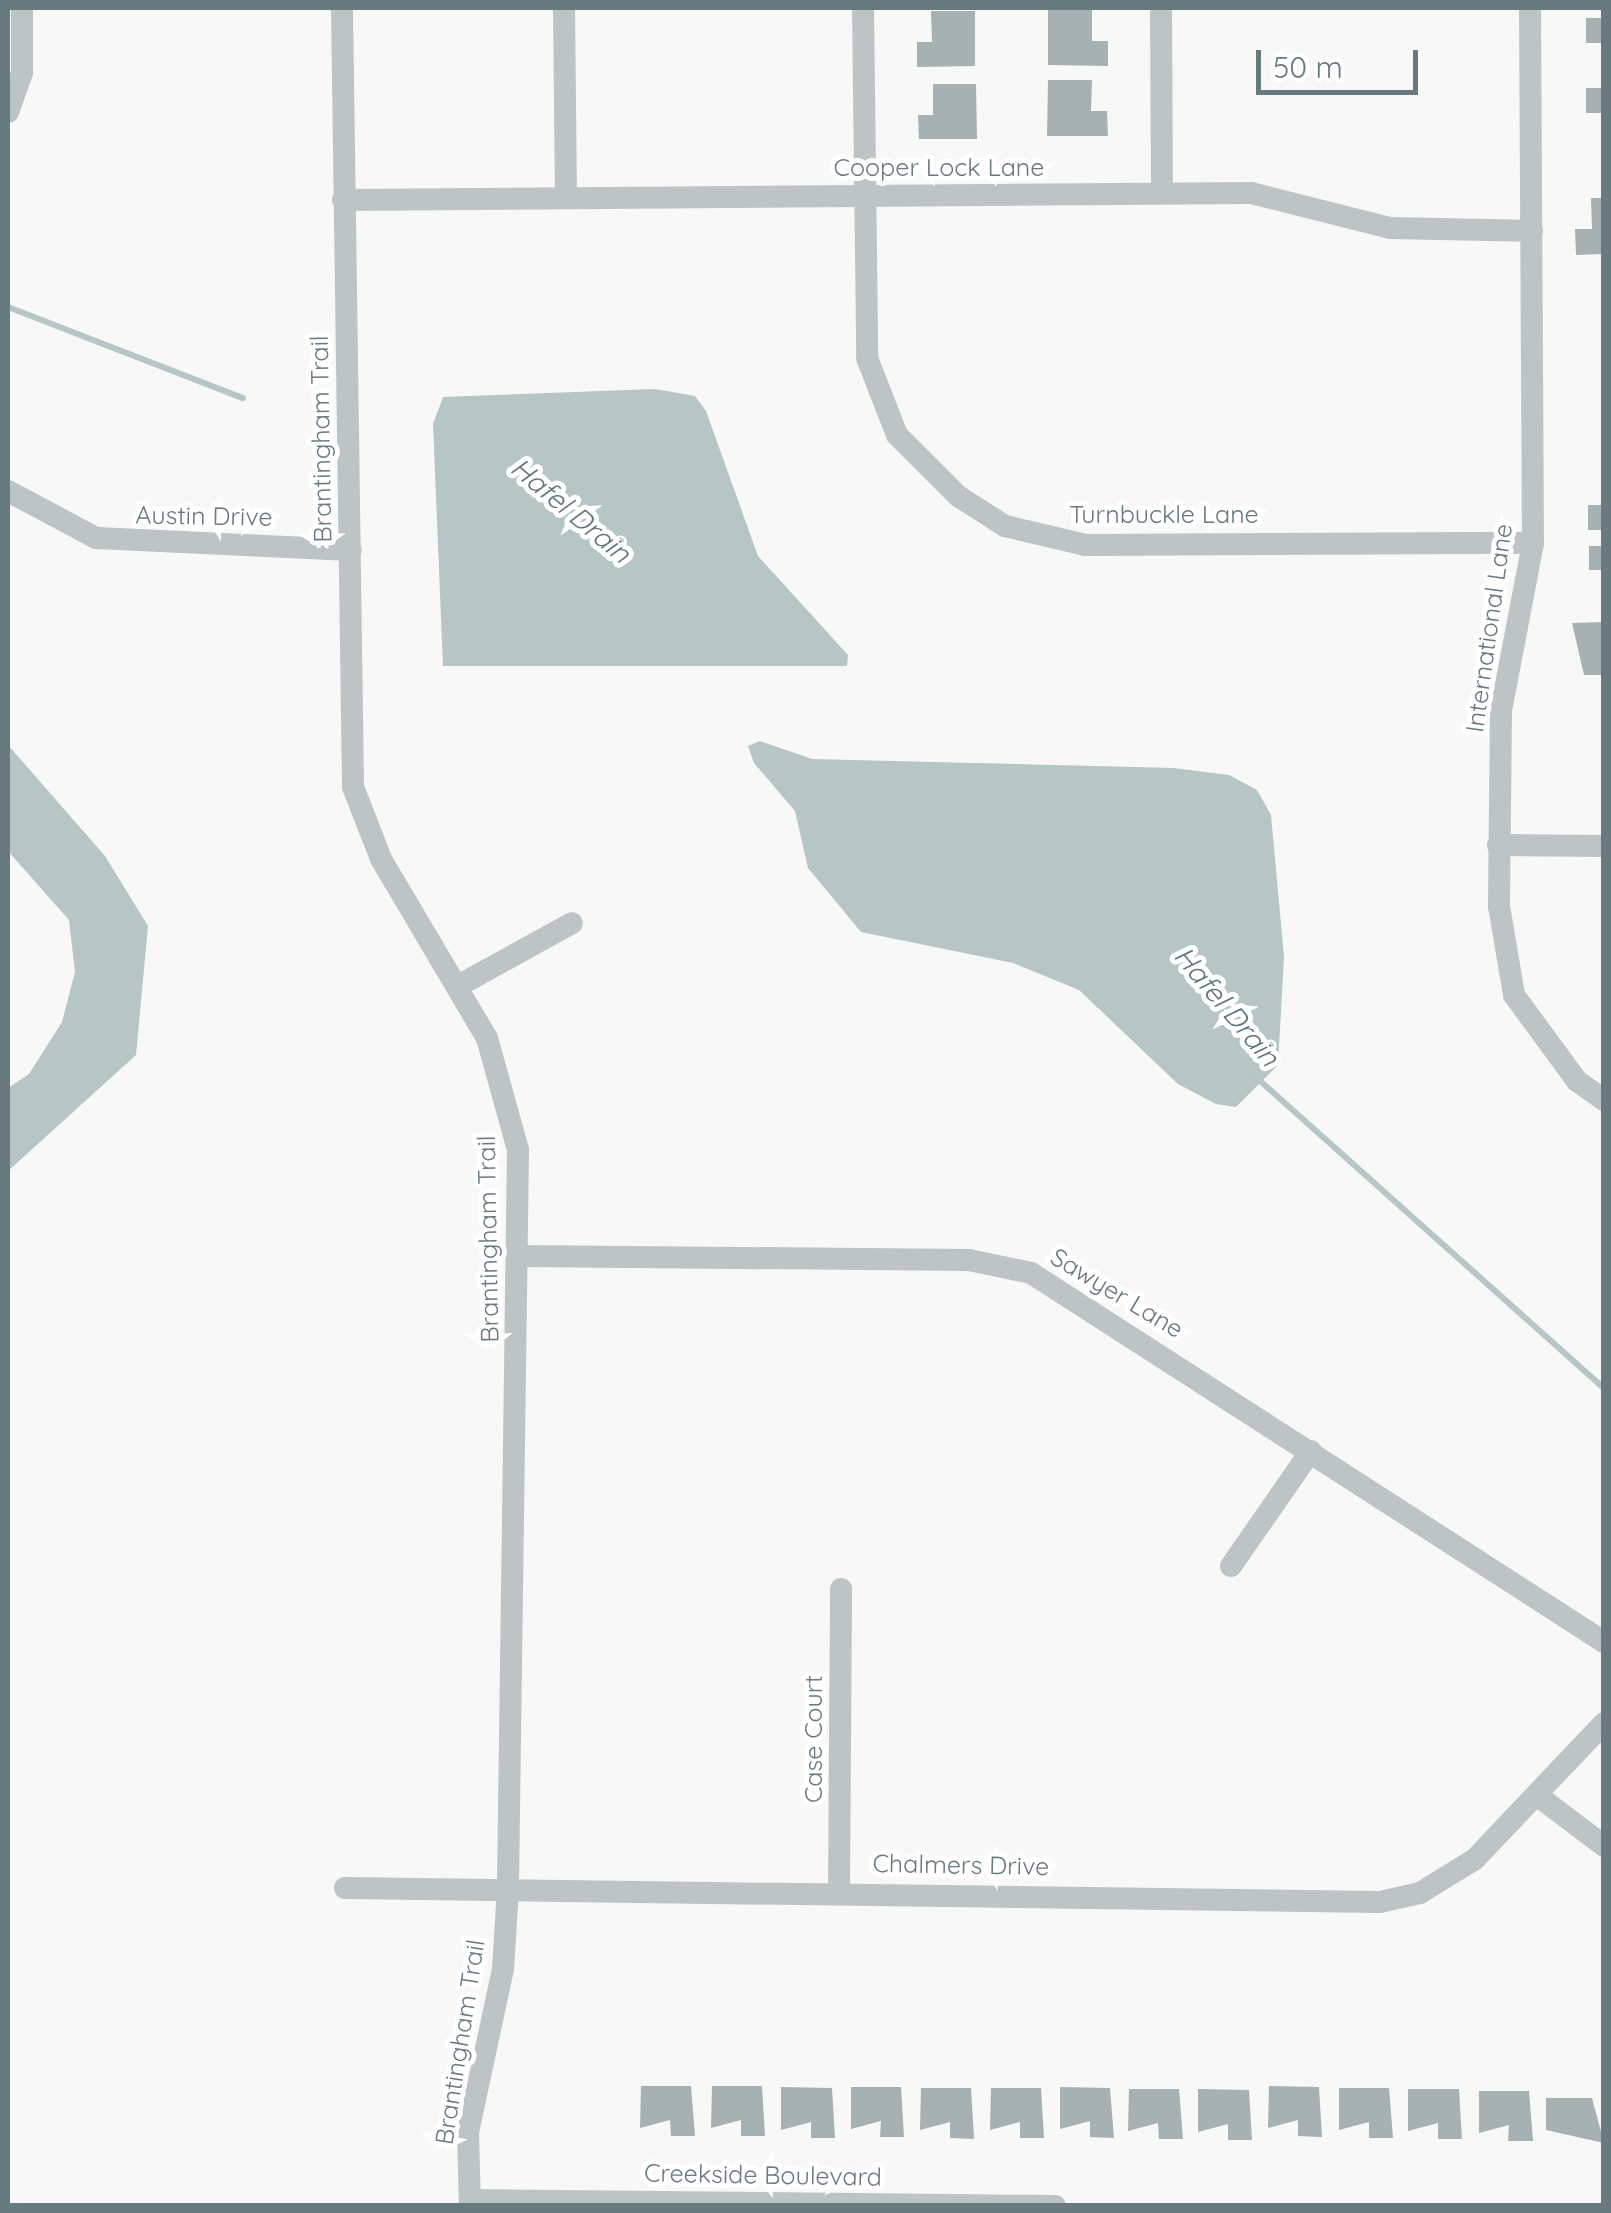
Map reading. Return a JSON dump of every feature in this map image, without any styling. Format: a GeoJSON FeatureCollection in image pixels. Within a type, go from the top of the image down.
{"type":"FeatureCollection","features":[{"type":"Feature","properties":{"kind":"street"},"geometry":{"type":"LineString","coordinates":[[8,112],[22,73],[22,8]]}},
{"type":"Feature","properties":{"kind":"street","name":"Brantingham Trail"},"geometry":{"type":"LineString","coordinates":[[342,8],[353,788],[381,859],[458,986],[512,1112],[519,1256],[508,1888],[503,1968],[468,2132],[470,2203]]}},
{"type":"Feature","properties":{"kind":"street"},"geometry":{"type":"LineString","coordinates":[[564,8],[566,196]]}},
{"type":"Feature","properties":{"kind":"street","name":"Turnbuckle Lane"},"geometry":{"type":"LineString","coordinates":[[863,8],[866,358],[880,405],[926,468],[1005,526],[1086,544],[1533,543]]}},
{"type":"Feature","properties":{"kind":"street"},"geometry":{"type":"LineString","coordinates":[[1161,8],[1162,192]]}},
{"type":"Feature","properties":{"kind":"street","name":"International Lane"},"geometry":{"type":"LineString","coordinates":[[1530,8],[1533,543],[1505,674],[1498,845],[1514,995],[1576,1080],[1604,1100]]}},
{"type":"Feature","properties":{"kind":"street","name":"Cooper Lock Lane"},"geometry":{"type":"LineString","coordinates":[[343,200],[1251,193],[1390,228],[1532,231]]}},
{"type":"Feature","properties":{"kind":"street","name":"Austin Drive"},"geometry":{"type":"LineString","coordinates":[[8,491],[96,538],[351,550]]}},
{"type":"Feature","properties":{"kind":"street"},"geometry":{"type":"LineString","coordinates":[[1498,845],[1604,846]]}},
{"type":"Feature","properties":{"kind":"street"},"geometry":{"type":"LineString","coordinates":[[458,986],[572,922]]}},
{"type":"Feature","properties":{"kind":"street","name":"Sawyer Lane"},"geometry":{"type":"LineString","coordinates":[[519,1256],[999,1263],[1067,1290],[1604,1642]]}},
{"type":"Feature","properties":{"kind":"street"},"geometry":{"type":"LineString","coordinates":[[1231,1566],[1311,1451]]}},
{"type":"Feature","properties":{"kind":"street","name":"Case Court"},"geometry":{"type":"LineString","coordinates":[[839,1890],[841,1589]]}},
{"type":"Feature","properties":{"kind":"street","name":"Chalmers Drive"},"geometry":{"type":"LineString","coordinates":[[346,1888],[839,1890],[1380,1902],[1420,1893],[1476,1859],[1604,1724]]}},
{"type":"Feature","properties":{"kind":"street"},"geometry":{"type":"LineString","coordinates":[[1538,1796],[1604,1846]]}},
{"type":"Feature","properties":{"kind":"street","name":"Creekside Boulevard"},"geometry":{"type":"LineString","coordinates":[[470,2203],[1055,2206]]}},
{"type":"Feature","properties":{"kind":"water"},"geometry":{"type":"Polygon","coordinates":[[[655,389],[695,396],[706,411],[758,556],[848,655],[847,666],[443,666],[433,424],[443,397],[655,389]]]}},
{"type":"Feature","properties":{"kind":"water"},"geometry":{"type":"Polygon","coordinates":[[[760,741],[812,759],[1174,768],[1229,775],[1257,790],[1271,815],[1284,957],[1278,1065],[1236,1107],[1216,1104],[1178,1084],[1079,990],[1013,963],[861,932],[808,868],[795,811],[754,763],[748,746],[760,741]]]}},
{"type":"Feature","properties":{"kind":"water"},"geometry":{"type":"Polygon","coordinates":[[[8,745],[105,856],[148,926],[136,1055],[8,1171],[8,1088],[29,1074],[62,1022],[75,972],[69,920],[8,851],[8,745]]]}},
{"type":"Feature","properties":{"kind":"building"},"geometry":{"type":"Polygon","coordinates":[[[1048,9],[1092,9],[1092,41],[1108,41],[1108,66],[1048,65],[1048,9]]]}},
{"type":"Feature","properties":{"kind":"building"},"geometry":{"type":"Polygon","coordinates":[[[931,11],[975,11],[975,66],[917,67],[917,42],[932,42],[931,11]]]}},
{"type":"Feature","properties":{"kind":"building"},"geometry":{"type":"Polygon","coordinates":[[[1586,18],[1604,18],[1604,43],[1586,43],[1586,18]]]}},
{"type":"Feature","properties":{"kind":"building"},"geometry":{"type":"Polygon","coordinates":[[[1048,80],[1092,80],[1091,111],[1107,111],[1108,136],[1047,136],[1048,80]]]}},
{"type":"Feature","properties":{"kind":"building"},"geometry":{"type":"Polygon","coordinates":[[[933,84],[976,84],[977,139],[919,139],[918,115],[933,115],[933,84]]]}},
{"type":"Feature","properties":{"kind":"building"},"geometry":{"type":"Polygon","coordinates":[[[1586,88],[1604,88],[1604,113],[1586,113],[1586,88]]]}},
{"type":"Feature","properties":{"kind":"building"},"geometry":{"type":"Polygon","coordinates":[[[1591,198],[1604,198],[1604,254],[1576,255],[1575,229],[1592,229],[1591,198]]]}},
{"type":"Feature","properties":{"kind":"building"},"geometry":{"type":"Polygon","coordinates":[[[1588,505],[1604,505],[1604,530],[1588,530],[1588,505]]]}},
{"type":"Feature","properties":{"kind":"building"},"geometry":{"type":"Polygon","coordinates":[[[1589,546],[1604,546],[1604,570],[1589,570],[1589,546]]]}},
{"type":"Feature","properties":{"kind":"building"},"geometry":{"type":"Polygon","coordinates":[[[1604,622],[1604,675],[1584,675],[1572,623],[1604,622]]]}},
{"type":"Feature","properties":{"kind":"building"},"geometry":{"type":"Polygon","coordinates":[[[641,2086],[691,2086],[695,2136],[671,2136],[670,2120],[640,2128],[641,2086]]]}},
{"type":"Feature","properties":{"kind":"building"},"geometry":{"type":"Polygon","coordinates":[[[712,2086],[762,2086],[765,2136],[741,2136],[741,2120],[711,2128],[712,2086]]]}},
{"type":"Feature","properties":{"kind":"building"},"geometry":{"type":"Polygon","coordinates":[[[1269,2086],[1319,2087],[1322,2137],[1298,2136],[1298,2120],[1268,2128],[1269,2086]]]}},
{"type":"Feature","properties":{"kind":"building"},"geometry":{"type":"Polygon","coordinates":[[[781,2087],[832,2088],[835,2138],[811,2138],[811,2122],[781,2130],[781,2087]]]}},
{"type":"Feature","properties":{"kind":"building"},"geometry":{"type":"Polygon","coordinates":[[[851,2087],[901,2087],[904,2137],[880,2137],[881,2121],[851,2129],[851,2087]]]}},
{"type":"Feature","properties":{"kind":"building"},"geometry":{"type":"Polygon","coordinates":[[[1060,2087],[1110,2088],[1114,2138],[1090,2137],[1090,2121],[1060,2129],[1060,2087]]]}},
{"type":"Feature","properties":{"kind":"building"},"geometry":{"type":"Polygon","coordinates":[[[921,2088],[971,2088],[974,2139],[950,2138],[950,2122],[920,2130],[921,2088]]]}},
{"type":"Feature","properties":{"kind":"building"},"geometry":{"type":"Polygon","coordinates":[[[991,2088],[1041,2088],[1044,2138],[1020,2138],[1020,2122],[990,2130],[991,2088]]]}},
{"type":"Feature","properties":{"kind":"building"},"geometry":{"type":"Polygon","coordinates":[[[1339,2088],[1389,2088],[1393,2138],[1369,2138],[1369,2122],[1339,2130],[1339,2088]]]}},
{"type":"Feature","properties":{"kind":"building"},"geometry":{"type":"Polygon","coordinates":[[[1129,2089],[1179,2089],[1183,2139],[1159,2139],[1158,2123],[1128,2131],[1129,2089]]]}},
{"type":"Feature","properties":{"kind":"building"},"geometry":{"type":"Polygon","coordinates":[[[1198,2089],[1249,2090],[1252,2140],[1228,2140],[1228,2124],[1198,2132],[1198,2089]]]}},
{"type":"Feature","properties":{"kind":"building"},"geometry":{"type":"Polygon","coordinates":[[[1408,2089],[1459,2089],[1462,2139],[1438,2139],[1438,2123],[1408,2131],[1408,2089]]]}},
{"type":"Feature","properties":{"kind":"building"},"geometry":{"type":"Polygon","coordinates":[[[1479,2091],[1529,2091],[1533,2141],[1508,2141],[1509,2125],[1479,2133],[1479,2091]]]}},
{"type":"Feature","properties":{"kind":"building"},"geometry":{"type":"Polygon","coordinates":[[[1546,2098],[1592,2098],[1604,2143],[1546,2130],[1546,2098]]]}},
{"type":"Feature","properties":{"kind":"waterway","name":"Hafel Drain"},"geometry":{"type":"LineString","coordinates":[[8,307],[243,398]]}},
{"type":"Feature","properties":{"kind":"waterway","name":"Hafel Drain"},"geometry":{"type":"LineString","coordinates":[[1258,1079],[1604,1388]]}}]}
